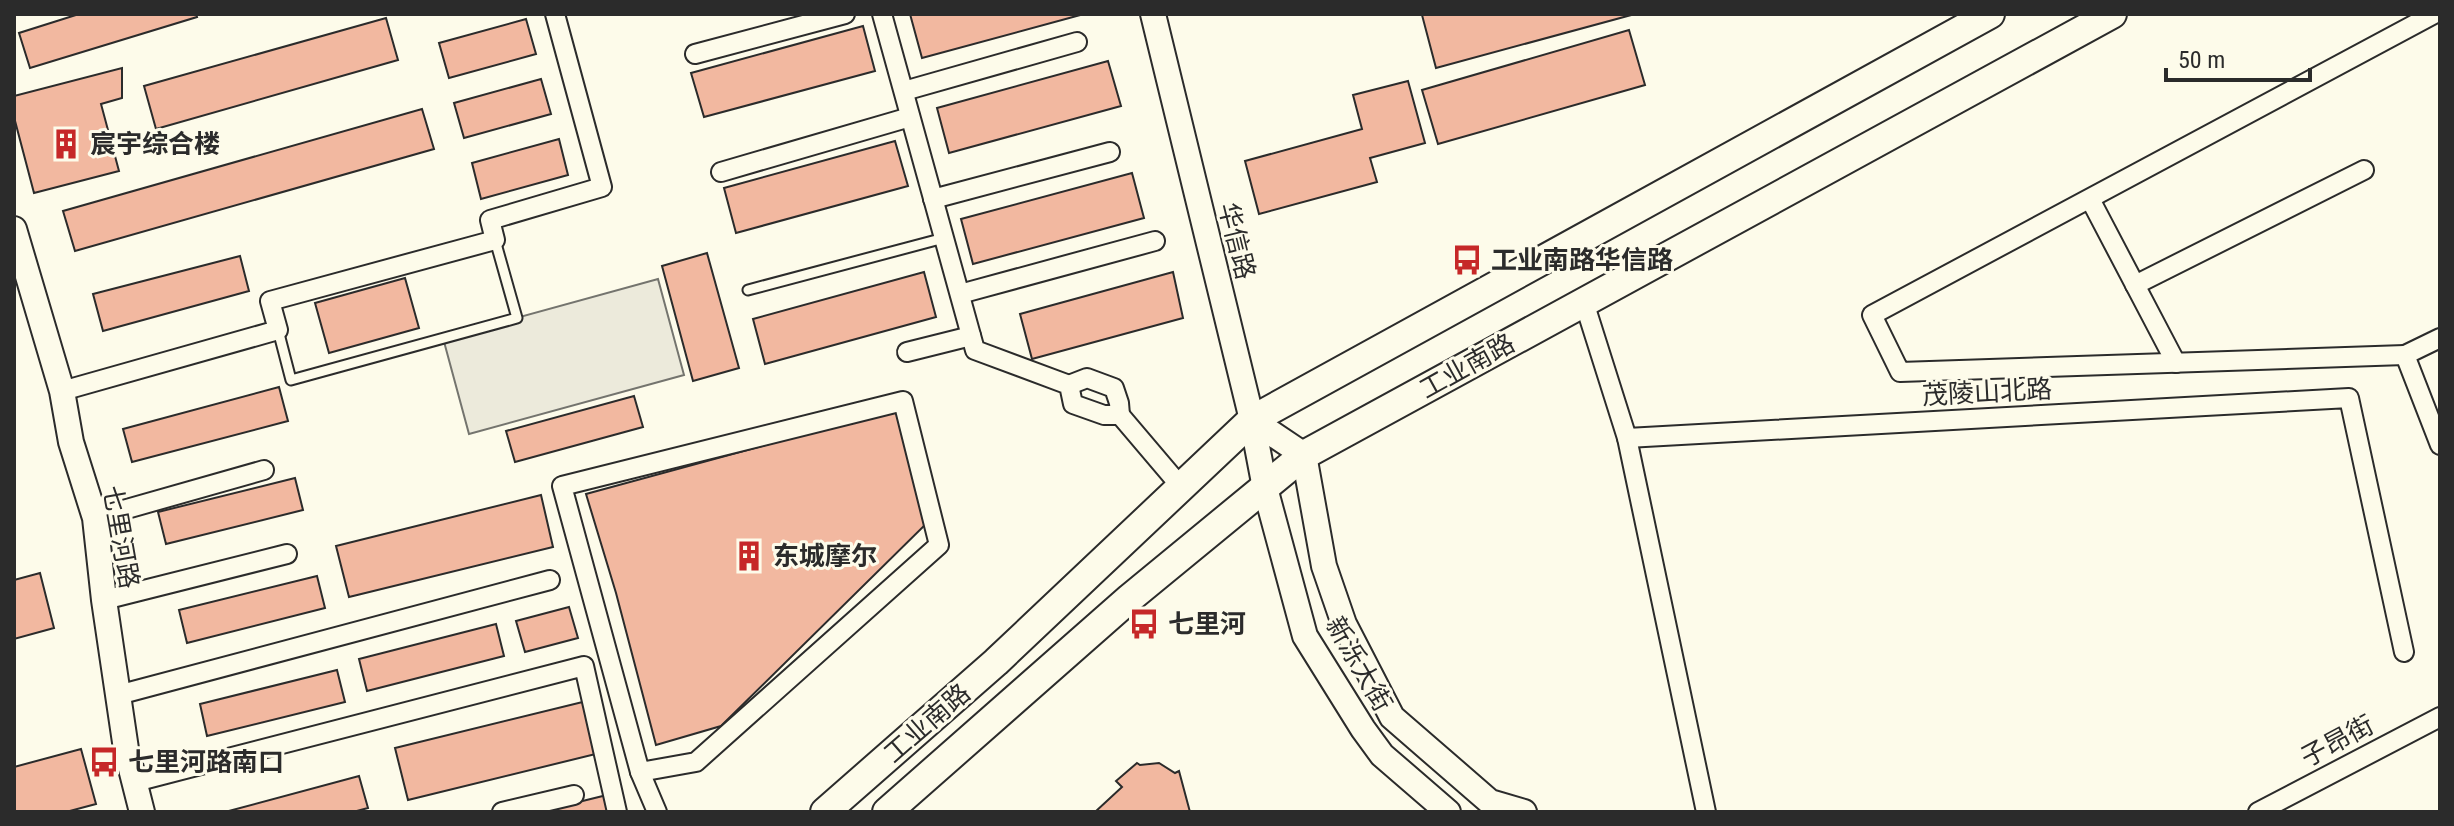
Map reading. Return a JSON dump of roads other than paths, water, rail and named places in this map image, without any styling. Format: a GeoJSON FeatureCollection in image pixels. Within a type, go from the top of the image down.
{"type":"FeatureCollection","features":[{"type":"Feature","properties":{"kind":"main road","name":"华信路"},"geometry":{"type":"LineString","coordinates":[[1153,14],[1252,420]]}},
{"type":"Feature","properties":{"kind":"main road","name":"工业南路"},"geometry":{"type":"LineString","coordinates":[[825,812],[996,662],[1252,420],[1990,14]]}},
{"type":"Feature","properties":{"kind":"main road","name":"工业南路"},"geometry":{"type":"LineString","coordinates":[[887,812],[1130,598],[1304,455],[2112,14]]}},
{"type":"Feature","properties":{"kind":"main road","name":"七里河路"},"geometry":{"type":"LineString","coordinates":[[14,229],[62,391],[71,442],[95,518],[126,749],[142,812]]}},
{"type":"Feature","properties":{"kind":"main road"},"geometry":{"type":"LineString","coordinates":[[1252,420],[1304,455]]}},
{"type":"Feature","properties":{"kind":"main road","name":"新泺大街"},"geometry":{"type":"LineString","coordinates":[[1252,420],[1265,488],[1305,636],[1382,755],[1448,812]]}},
{"type":"Feature","properties":{"kind":"main road","name":"新泺大街"},"geometry":{"type":"LineString","coordinates":[[1304,455],[1324,566],[1344,624],[1392,717],[1490,802],[1524,812]]}},
{"type":"Feature","properties":{"kind":"street"},"geometry":{"type":"LineString","coordinates":[[62,391],[278,330],[270,301],[495,240],[490,220],[602,187],[555,14]]}},
{"type":"Feature","properties":{"kind":"street"},"geometry":{"type":"LineString","coordinates":[[695,54],[845,14]]}},
{"type":"Feature","properties":{"kind":"street"},"geometry":{"type":"LineString","coordinates":[[882,14],[975,350],[1069,385],[1087,378],[1114,388],[1120,415],[1182,488]]}},
{"type":"Feature","properties":{"kind":"street"},"geometry":{"type":"LineString","coordinates":[[2434,14],[1872,315],[1900,372],[2405,355],[2440,338]]}},
{"type":"Feature","properties":{"kind":"street"},"geometry":{"type":"LineString","coordinates":[[904,91],[1077,42]]}},
{"type":"Feature","properties":{"kind":"street"},"geometry":{"type":"LineString","coordinates":[[721,172],[910,117]]}},
{"type":"Feature","properties":{"kind":"street"},"geometry":{"type":"LineString","coordinates":[[933,199],[1110,152]]}},
{"type":"Feature","properties":{"kind":"street"},"geometry":{"type":"LineString","coordinates":[[2135,285],[2364,170]]}},
{"type":"Feature","properties":{"kind":"street"},"geometry":{"type":"LineString","coordinates":[[2090,199],[2176,363]]}},
{"type":"Feature","properties":{"kind":"street"},"geometry":{"type":"LineString","coordinates":[[960,294],[1155,241]]}},
{"type":"Feature","properties":{"kind":"street"},"geometry":{"type":"LineString","coordinates":[[1584,302],[1627,438],[1706,812]]}},
{"type":"Feature","properties":{"kind":"street"},"geometry":{"type":"LineString","coordinates":[[907,352],[971,336]]}},
{"type":"Feature","properties":{"kind":"street"},"geometry":{"type":"LineString","coordinates":[[2405,355],[2440,445]]}},
{"type":"Feature","properties":{"kind":"street"},"geometry":{"type":"LineString","coordinates":[[1069,385],[1073,404],[1104,415],[1120,415]]}},
{"type":"Feature","properties":{"kind":"street","name":"茂陵山北路"},"geometry":{"type":"LineString","coordinates":[[1627,438],[2349,398],[2404,652]]}},
{"type":"Feature","properties":{"kind":"street"},"geometry":{"type":"LineString","coordinates":[[640,772],[696,762],[939,545],[903,401],[562,486],[640,772],[657,812]]}},
{"type":"Feature","properties":{"kind":"street"},"geometry":{"type":"LineString","coordinates":[[95,518],[264,470]]}},
{"type":"Feature","properties":{"kind":"street"},"geometry":{"type":"LineString","coordinates":[[104,600],[287,554]]}},
{"type":"Feature","properties":{"kind":"street"},"geometry":{"type":"LineString","coordinates":[[118,695],[550,580]]}},
{"type":"Feature","properties":{"kind":"street"},"geometry":{"type":"LineString","coordinates":[[135,782],[584,666],[617,812]]}},
{"type":"Feature","properties":{"kind":"street","name":"子昂街"},"geometry":{"type":"LineString","coordinates":[[2258,812],[2440,717]]}},
{"type":"Feature","properties":{"kind":"street"},"geometry":{"type":"LineString","coordinates":[[502,812],[574,795]]}},
{"type":"Feature","properties":{"kind":"lane"},"geometry":{"type":"LineString","coordinates":[[748,290],[944,238]]}},
{"type":"Feature","properties":{"kind":"lane"},"geometry":{"type":"LineString","coordinates":[[278,330],[291,380],[517,318],[495,240]]}},
{"type":"Feature","properties":{"kind":"place","name":"宸宇综合楼"},"geometry":{"type":"Point","coordinates":[66,144]}},
{"type":"Feature","properties":{"kind":"place","name":"工业南路华信路"},"geometry":{"type":"Point","coordinates":[1467,260]}},
{"type":"Feature","properties":{"kind":"place","name":"东城摩尔"},"geometry":{"type":"Point","coordinates":[749,556]}},
{"type":"Feature","properties":{"kind":"place","name":"七里河"},"geometry":{"type":"Point","coordinates":[1144,624]}},
{"type":"Feature","properties":{"kind":"place","name":"七里河路南口"},"geometry":{"type":"Point","coordinates":[104,762]}}]}
